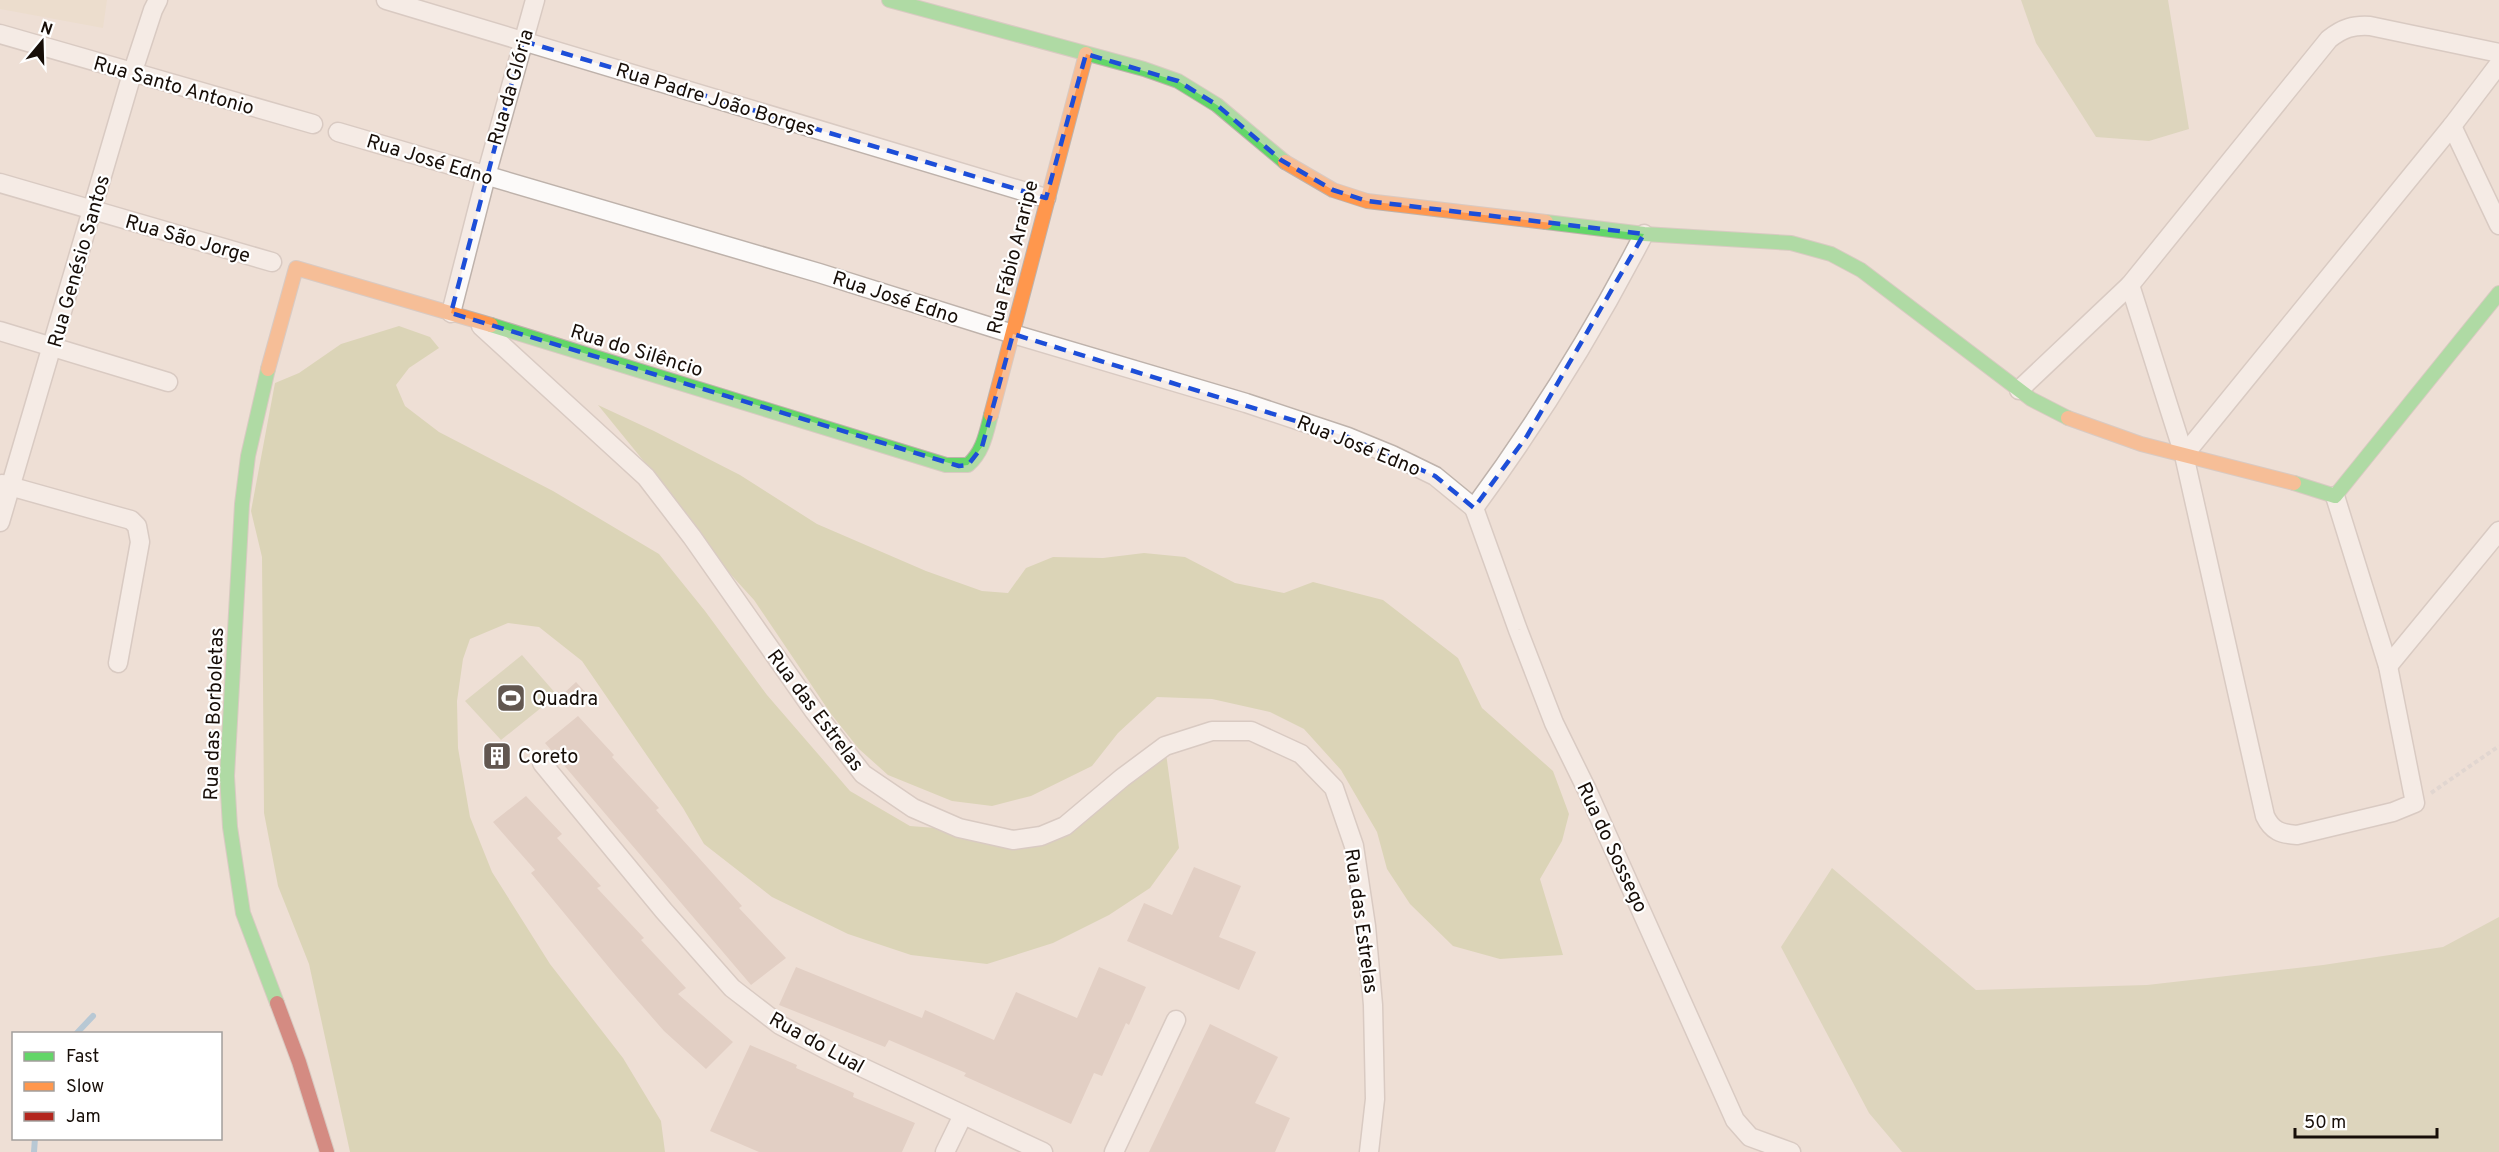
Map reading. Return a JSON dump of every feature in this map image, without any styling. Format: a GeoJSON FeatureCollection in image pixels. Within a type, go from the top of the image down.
{"type":"FeatureCollection","features":[{"type":"Feature","properties":{"kind":"street","name":"Rua Genésio Santos"},"geometry":{"type":"LineString","coordinates":[[0,522],[5,485],[53,345],[132,74],[158,0]]}},
{"type":"Feature","properties":{"kind":"street","name":"Rua Padre João Borges"},"geometry":{"type":"LineString","coordinates":[[386,0],[1046,198]]}},
{"type":"Feature","properties":{"kind":"street","name":"Rua da Glória"},"geometry":{"type":"LineString","coordinates":[[451,314],[486,176],[535,0]]}},
{"type":"Feature","properties":{"kind":"street"},"geometry":{"type":"LineString","coordinates":[[889,0],[1144,69],[1178,81],[1216,105],[1281,160],[1333,190],[1367,201],[1644,234],[1791,243],[1831,254],[1861,270],[2019,390],[2058,416],[2113,437],[2184,454],[2335,496]]}},
{"type":"Feature","properties":{"kind":"street"},"geometry":{"type":"LineString","coordinates":[[2019,390],[2130,285],[2329,39],[2342,29],[2356,25],[2370,26],[2499,52]]}},
{"type":"Feature","properties":{"kind":"street","name":"Rua Santo Antonio"},"geometry":{"type":"LineString","coordinates":[[0,34],[132,74],[313,124]]}},
{"type":"Feature","properties":{"kind":"street","name":"Rua Fábio Araripe"},"geometry":{"type":"LineString","coordinates":[[968,465],[976,458],[982,447],[1013,334],[1046,198],[1086,54]]}},
{"type":"Feature","properties":{"kind":"street"},"geometry":{"type":"LineString","coordinates":[[2184,454],[2452,126],[2499,64]]}},
{"type":"Feature","properties":{"kind":"street"},"geometry":{"type":"LineString","coordinates":[[2452,126],[2499,225]]}},
{"type":"Feature","properties":{"kind":"street","name":"Rua José Edno"},"geometry":{"type":"LineString","coordinates":[[338,132],[819,273],[1013,334],[1246,403],[1348,437],[1435,476],[1474,508]]}},
{"type":"Feature","properties":{"kind":"street","name":"Rua São Jorge"},"geometry":{"type":"LineString","coordinates":[[0,183],[272,262]]}},
{"type":"Feature","properties":{"kind":"street"},"geometry":{"type":"LineString","coordinates":[[1474,508],[1527,436],[1620,280],[1644,234]]}},
{"type":"Feature","properties":{"kind":"street","name":"Rua do Silêncio"},"geometry":{"type":"LineString","coordinates":[[296,268],[475,320],[946,465],[968,465]]}},
{"type":"Feature","properties":{"kind":"street","name":"Rua das Borboletas"},"geometry":{"type":"LineString","coordinates":[[296,268],[264,382],[248,456],[242,504],[227,776],[230,827],[243,913],[299,1062],[327,1152]]}},
{"type":"Feature","properties":{"kind":"street"},"geometry":{"type":"LineString","coordinates":[[2130,285],[2184,454],[2265,816],[2270,826],[2282,834],[2297,835],[2393,812],[2415,803],[2388,666],[2335,496]]}},
{"type":"Feature","properties":{"kind":"street"},"geometry":{"type":"LineString","coordinates":[[2335,496],[2499,293]]}},
{"type":"Feature","properties":{"kind":"street","name":"Rua das Estrelas"},"geometry":{"type":"LineString","coordinates":[[475,320],[646,477],[692,537],[814,711],[863,774],[913,808],[958,828],[1013,840],[1041,836],[1065,826],[1122,778],[1165,746],[1212,731],[1251,731],[1301,754],[1334,788],[1354,846],[1366,926],[1374,1005],[1375,1099],[1370,1151]]}},
{"type":"Feature","properties":{"kind":"street"},"geometry":{"type":"LineString","coordinates":[[0,331],[53,345],[168,382]]}},
{"type":"Feature","properties":{"kind":"street"},"geometry":{"type":"LineString","coordinates":[[5,485],[131,520],[137,526],[140,542],[118,663]]}},
{"type":"Feature","properties":{"kind":"street","name":"Rua do Sossego"},"geometry":{"type":"LineString","coordinates":[[1474,508],[1554,723],[1587,790],[1735,1120],[1750,1137],[1791,1152]]}},
{"type":"Feature","properties":{"kind":"street"},"geometry":{"type":"LineString","coordinates":[[2388,666],[2499,531]]}},
{"type":"Feature","properties":{"kind":"street","name":"Rua do Lual"},"geometry":{"type":"LineString","coordinates":[[542,763],[664,911],[732,988],[780,1024],[840,1057],[1043,1152]]}},
{"type":"Feature","properties":{"kind":"street"},"geometry":{"type":"LineString","coordinates":[[1114,1152],[1176,1020]]}},
{"type":"Feature","properties":{"kind":"street"},"geometry":{"type":"LineString","coordinates":[[945,1152],[963,1115]]}},
{"type":"Feature","properties":{"kind":"path"},"geometry":{"type":"LineString","coordinates":[[2415,803],[2499,746]]}},
{"type":"Feature","properties":{"kind":"highlighted area"},"geometry":{"type":"Polygon","coordinates":[[[523,41],[1046,198],[1086,54],[1178,81],[1217,105],[1281,160],[1333,190],[1367,201],[1644,234],[1527,436],[1474,508],[1435,476],[1348,437],[1013,334],[982,447],[968,465],[959,466],[451,313],[523,41]]]}},
{"type":"Feature","properties":{"kind":"green space"},"geometry":{"type":"Polygon","coordinates":[[[2021,0],[2168,0],[2189,129],[2149,141],[2096,137],[2036,43],[2021,0]]]}},
{"type":"Feature","properties":{"kind":"green space"},"geometry":{"type":"Polygon","coordinates":[[[399,326],[430,337],[439,348],[409,368],[396,385],[405,406],[439,432],[553,491],[659,554],[705,611],[767,695],[850,791],[910,826],[1041,836],[1165,746],[1179,848],[1150,888],[1109,915],[1053,943],[987,964],[911,955],[848,934],[772,897],[704,844],[683,808],[582,661],[539,627],[508,623],[470,639],[463,659],[457,701],[458,748],[470,817],[492,872],[550,964],[623,1058],[661,1121],[665,1152],[350,1152],[309,964],[278,886],[264,813],[262,557],[251,511],[275,383],[299,373],[341,344],[399,326]]]}},
{"type":"Feature","properties":{"kind":"green space"},"geometry":{"type":"Polygon","coordinates":[[[598,405],[740,475],[817,524],[926,571],[982,591],[1008,593],[1026,568],[1053,557],[1103,558],[1144,553],[1185,557],[1235,583],[1284,593],[1313,582],[1383,600],[1458,658],[1482,708],[1553,771],[1569,814],[1562,841],[1540,879],[1563,955],[1500,959],[1453,946],[1410,904],[1387,869],[1377,832],[1341,770],[1304,729],[1270,712],[1212,699],[1157,697],[1118,733],[1092,766],[1031,796],[992,806],[952,801],[888,775],[859,749],[831,714],[754,600],[723,566],[690,518],[598,405]]]}},
{"type":"Feature","properties":{"kind":"green space","name":"Quadra"},"geometry":{"type":"Polygon","coordinates":[[[522,655],[557,695],[501,740],[465,701],[522,655]]]}},
{"type":"Feature","properties":{"kind":"green space"},"geometry":{"type":"Polygon","coordinates":[[[1832,868],[1976,990],[2147,985],[2323,965],[2443,947],[2499,917],[2499,1152],[1902,1152],[1869,1113],[1781,947],[1832,868]]]}},
{"type":"Feature","properties":{"kind":"sand"},"geometry":{"type":"Polygon","coordinates":[[[0,0],[107,0],[103,28],[0,9],[0,0]]]}},
{"type":"Feature","properties":{"kind":"building","name":"Coreto"},"geometry":{"type":"Polygon","coordinates":[[[576,682],[587,694],[573,707],[562,695],[576,682]]]}},
{"type":"Feature","properties":{"kind":"building"},"geometry":{"type":"Polygon","coordinates":[[[578,716],[659,808],[656,810],[742,906],[739,908],[786,958],[751,985],[545,743],[578,716]]]}},
{"type":"Feature","properties":{"kind":"building","name":"Coreto"},"geometry":{"type":"Polygon","coordinates":[[[499,744],[510,756],[496,769],[485,757],[499,744]]]}},
{"type":"Feature","properties":{"kind":"building"},"geometry":{"type":"Polygon","coordinates":[[[526,796],[562,834],[557,838],[601,886],[597,888],[644,938],[641,940],[686,988],[678,994],[733,1042],[706,1069],[664,1031],[616,976],[531,873],[535,870],[493,822],[526,796]]]}},
{"type":"Feature","properties":{"kind":"building"},"geometry":{"type":"Polygon","coordinates":[[[1194,867],[1241,886],[1219,937],[1256,952],[1239,990],[1127,941],[1144,903],[1172,915],[1194,867]]]}},
{"type":"Feature","properties":{"kind":"building"},"geometry":{"type":"Polygon","coordinates":[[[796,967],[922,1018],[925,1010],[994,1040],[1016,992],[1077,1018],[1099,967],[1146,987],[1129,1025],[1126,1023],[1102,1076],[1094,1073],[1071,1124],[964,1076],[966,1073],[889,1040],[885,1047],[779,1005],[796,967]]]}},
{"type":"Feature","properties":{"kind":"building"},"geometry":{"type":"Polygon","coordinates":[[[1210,1024],[1278,1057],[1255,1103],[1290,1118],[1275,1152],[1149,1152],[1210,1024]]]}},
{"type":"Feature","properties":{"kind":"building"},"geometry":{"type":"Polygon","coordinates":[[[750,1045],[854,1093],[853,1097],[915,1123],[902,1152],[759,1152],[710,1131],[750,1045]]]}},
{"type":"Feature","properties":{"kind":"waterway"},"geometry":{"type":"LineString","coordinates":[[78,1032],[93,1016]]}},
{"type":"Feature","properties":{"kind":"waterway"},"geometry":{"type":"LineString","coordinates":[[34,1152],[35,1140]]}},
{"type":"Feature","properties":{"kind":"traffic: fast"},"geometry":{"type":"LineString","coordinates":[[889,0],[1144,69],[1178,81],[1217,105],[1285,162]]}},
{"type":"Feature","properties":{"kind":"traffic: fast"},"geometry":{"type":"LineString","coordinates":[[1546,222],[1644,234],[1791,243],[1831,254],[1861,270],[2031,399],[2068,418]]}},
{"type":"Feature","properties":{"kind":"traffic: fast"},"geometry":{"type":"LineString","coordinates":[[2294,483],[2335,496],[2499,293]]}},
{"type":"Feature","properties":{"kind":"traffic: fast"},"geometry":{"type":"LineString","coordinates":[[491,325],[946,465],[968,465],[973,460],[983,442],[991,415]]}},
{"type":"Feature","properties":{"kind":"traffic: fast"},"geometry":{"type":"LineString","coordinates":[[268,369],[248,456],[242,504],[227,776],[230,827],[243,913],[277,1003]]}},
{"type":"Feature","properties":{"kind":"traffic: slow"},"geometry":{"type":"LineString","coordinates":[[991,415],[1086,54]]}},
{"type":"Feature","properties":{"kind":"traffic: slow"},"geometry":{"type":"LineString","coordinates":[[1285,162],[1333,190],[1367,201],[1546,222]]}},
{"type":"Feature","properties":{"kind":"traffic: slow"},"geometry":{"type":"LineString","coordinates":[[268,369],[296,268],[491,325]]}},
{"type":"Feature","properties":{"kind":"traffic: slow"},"geometry":{"type":"LineString","coordinates":[[2068,418],[2141,444],[2294,483]]}},
{"type":"Feature","properties":{"kind":"traffic: jam"},"geometry":{"type":"LineString","coordinates":[[277,1003],[299,1062],[327,1152]]}},
{"type":"Feature","properties":{"kind":"place","name":"Quadra"},"geometry":{"type":"Point","coordinates":[511,698]}},
{"type":"Feature","properties":{"kind":"place","name":"Coreto"},"geometry":{"type":"Point","coordinates":[497,756]}}]}
